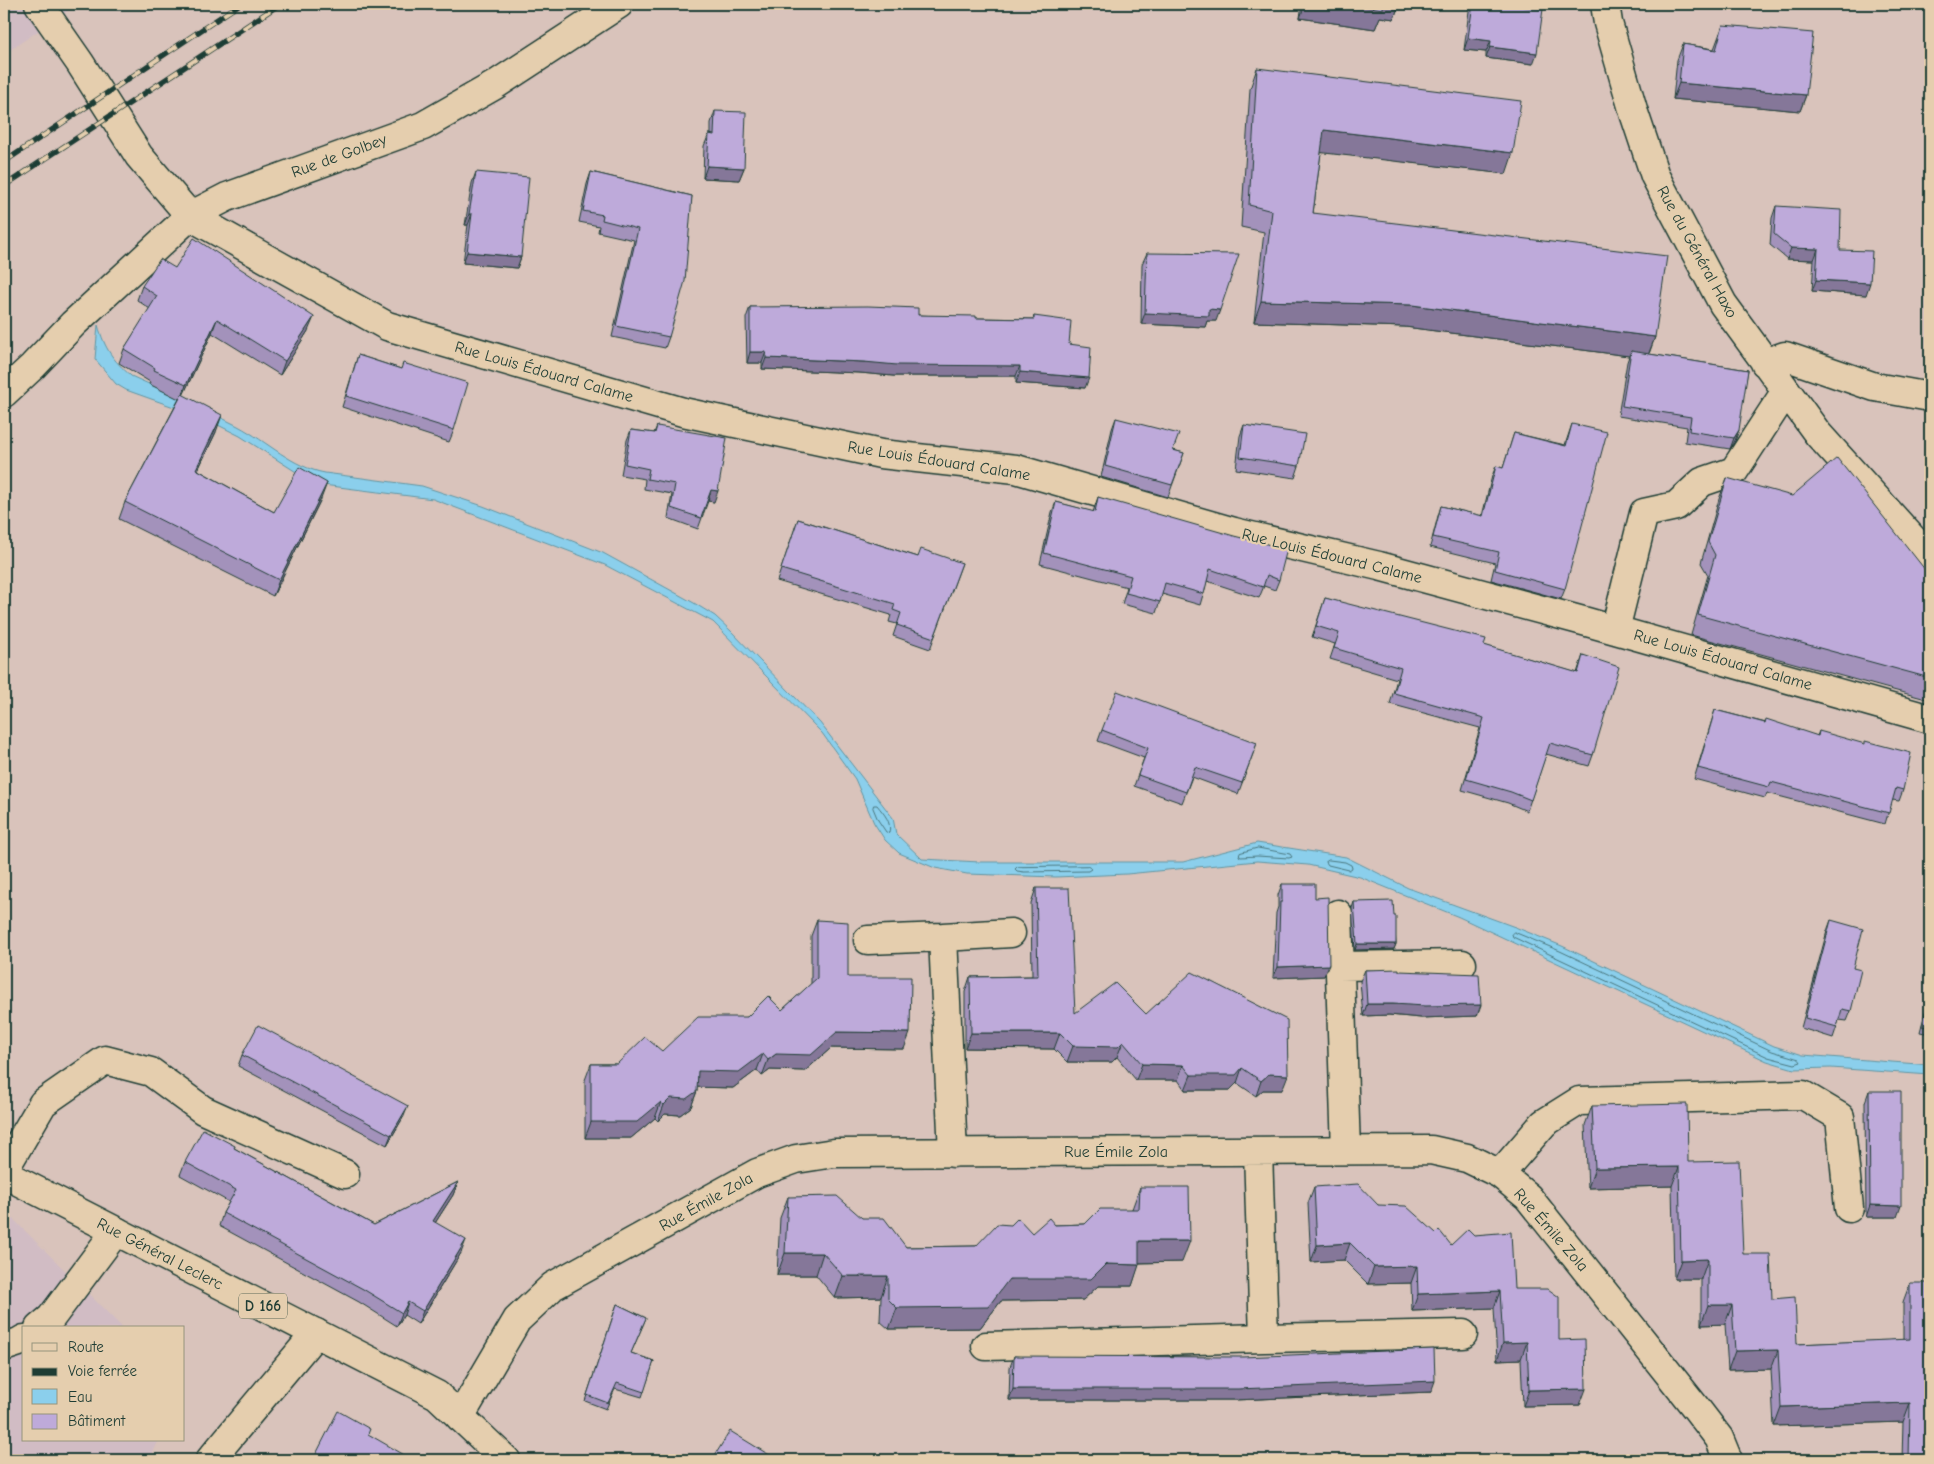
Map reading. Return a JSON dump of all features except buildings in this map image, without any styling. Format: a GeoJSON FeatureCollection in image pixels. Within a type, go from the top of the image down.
{"type":"FeatureCollection","features":[{"type":"Feature","properties":{"kind":"street","name":"Rue Louis Édouard Calame"},"geometry":{"type":"LineString","coordinates":[[39,4],[80,63],[139,156],[190,216],[387,326],[683,412],[881,454],[1016,469],[1234,532],[1379,566],[1930,719]]}},
{"type":"Feature","properties":{"kind":"street","name":"Rue de Golbey"},"geometry":{"type":"LineString","coordinates":[[4,392],[34,366],[73,324],[190,216],[227,197],[423,126],[495,85],[619,4]]}},
{"type":"Feature","properties":{"kind":"street","name":"Rue du Général Haxo"},"geometry":{"type":"LineString","coordinates":[[1605,4],[1608,23],[1655,176],[1723,304],[1818,434],[1930,558]]}},
{"type":"Feature","properties":{"kind":"street"},"geometry":{"type":"LineString","coordinates":[[1765,363],[1785,356],[1875,387],[1930,397]]}},
{"type":"Feature","properties":{"kind":"street"},"geometry":{"type":"LineString","coordinates":[[1615,630],[1644,513],[1676,506],[1702,482],[1734,471],[1786,391]]}},
{"type":"Feature","properties":{"kind":"street"},"geometry":{"type":"LineString","coordinates":[[1338,914],[1346,1150]]}},
{"type":"Feature","properties":{"kind":"street"},"geometry":{"type":"LineString","coordinates":[[868,940],[1011,933]]}},
{"type":"Feature","properties":{"kind":"street"},"geometry":{"type":"LineString","coordinates":[[943,937],[954,1153]]}},
{"type":"Feature","properties":{"kind":"street"},"geometry":{"type":"LineString","coordinates":[[1340,966],[1462,964]]}},
{"type":"Feature","properties":{"kind":"street"},"geometry":{"type":"LineString","coordinates":[[4,1170],[43,1103],[105,1060],[151,1072],[203,1110],[345,1174]]}},
{"type":"Feature","properties":{"kind":"street"},"geometry":{"type":"LineString","coordinates":[[1500,1174],[1544,1122],[1579,1102],[1803,1095],[1840,1117],[1848,1208]]}},
{"type":"Feature","properties":{"kind":"street","name":"Rue Émile Zola"},"geometry":{"type":"LineString","coordinates":[[460,1417],[517,1320],[553,1286],[757,1173],[796,1159],[834,1154],[1431,1150],[1467,1158],[1500,1174],[1528,1197],[1684,1392],[1718,1438],[1728,1460]]}},
{"type":"Feature","properties":{"kind":"street"},"geometry":{"type":"LineString","coordinates":[[1258,1151],[1264,1338]]}},
{"type":"Feature","properties":{"kind":"street","name":"Rue Général Leclerc"},"geometry":{"type":"LineString","coordinates":[[4,1174],[437,1395],[506,1460]]}},
{"type":"Feature","properties":{"kind":"street"},"geometry":{"type":"LineString","coordinates":[[41,1326],[51,1318],[116,1231]]}},
{"type":"Feature","properties":{"kind":"street"},"geometry":{"type":"LineString","coordinates":[[210,1460],[316,1333]]}},
{"type":"Feature","properties":{"kind":"street"},"geometry":{"type":"LineString","coordinates":[[986,1346],[1463,1334]]}},
{"type":"Feature","properties":{"kind":"street"},"geometry":{"type":"LineString","coordinates":[[4,1346],[22,1340]]}},
{"type":"Feature","properties":{"kind":"shaded area"},"geometry":{"type":"Polygon","coordinates":[[[4,4],[78,4],[4,54],[4,4]]]}},
{"type":"Feature","properties":{"kind":"shaded area"},"geometry":{"type":"Polygon","coordinates":[[[4,1210],[121,1326],[22,1326],[22,1442],[158,1442],[149,1460],[4,1460],[4,1210]]]}},
{"type":"Feature","properties":{"kind":"water"},"geometry":{"type":"Polygon","coordinates":[[[98,325],[103,341],[110,353],[131,376],[238,426],[291,460],[325,473],[422,486],[483,506],[603,553],[715,616],[820,723],[893,818],[896,834],[922,859],[980,862],[1183,862],[1257,843],[1346,857],[1408,888],[1562,946],[1774,1046],[1803,1055],[1930,1065],[1930,1075],[1831,1068],[1794,1069],[1767,1061],[1459,917],[1360,877],[1308,865],[1257,861],[1127,874],[1056,877],[967,874],[935,868],[899,853],[885,840],[874,823],[855,779],[822,733],[713,622],[605,565],[433,499],[315,484],[240,436],[202,417],[126,390],[116,384],[95,359],[98,325]]]}},
{"type":"Feature","properties":{"kind":"railway"},"geometry":{"type":"LineString","coordinates":[[4,162],[240,4]]}},
{"type":"Feature","properties":{"kind":"railway"},"geometry":{"type":"LineString","coordinates":[[4,186],[280,4]]}}]}
